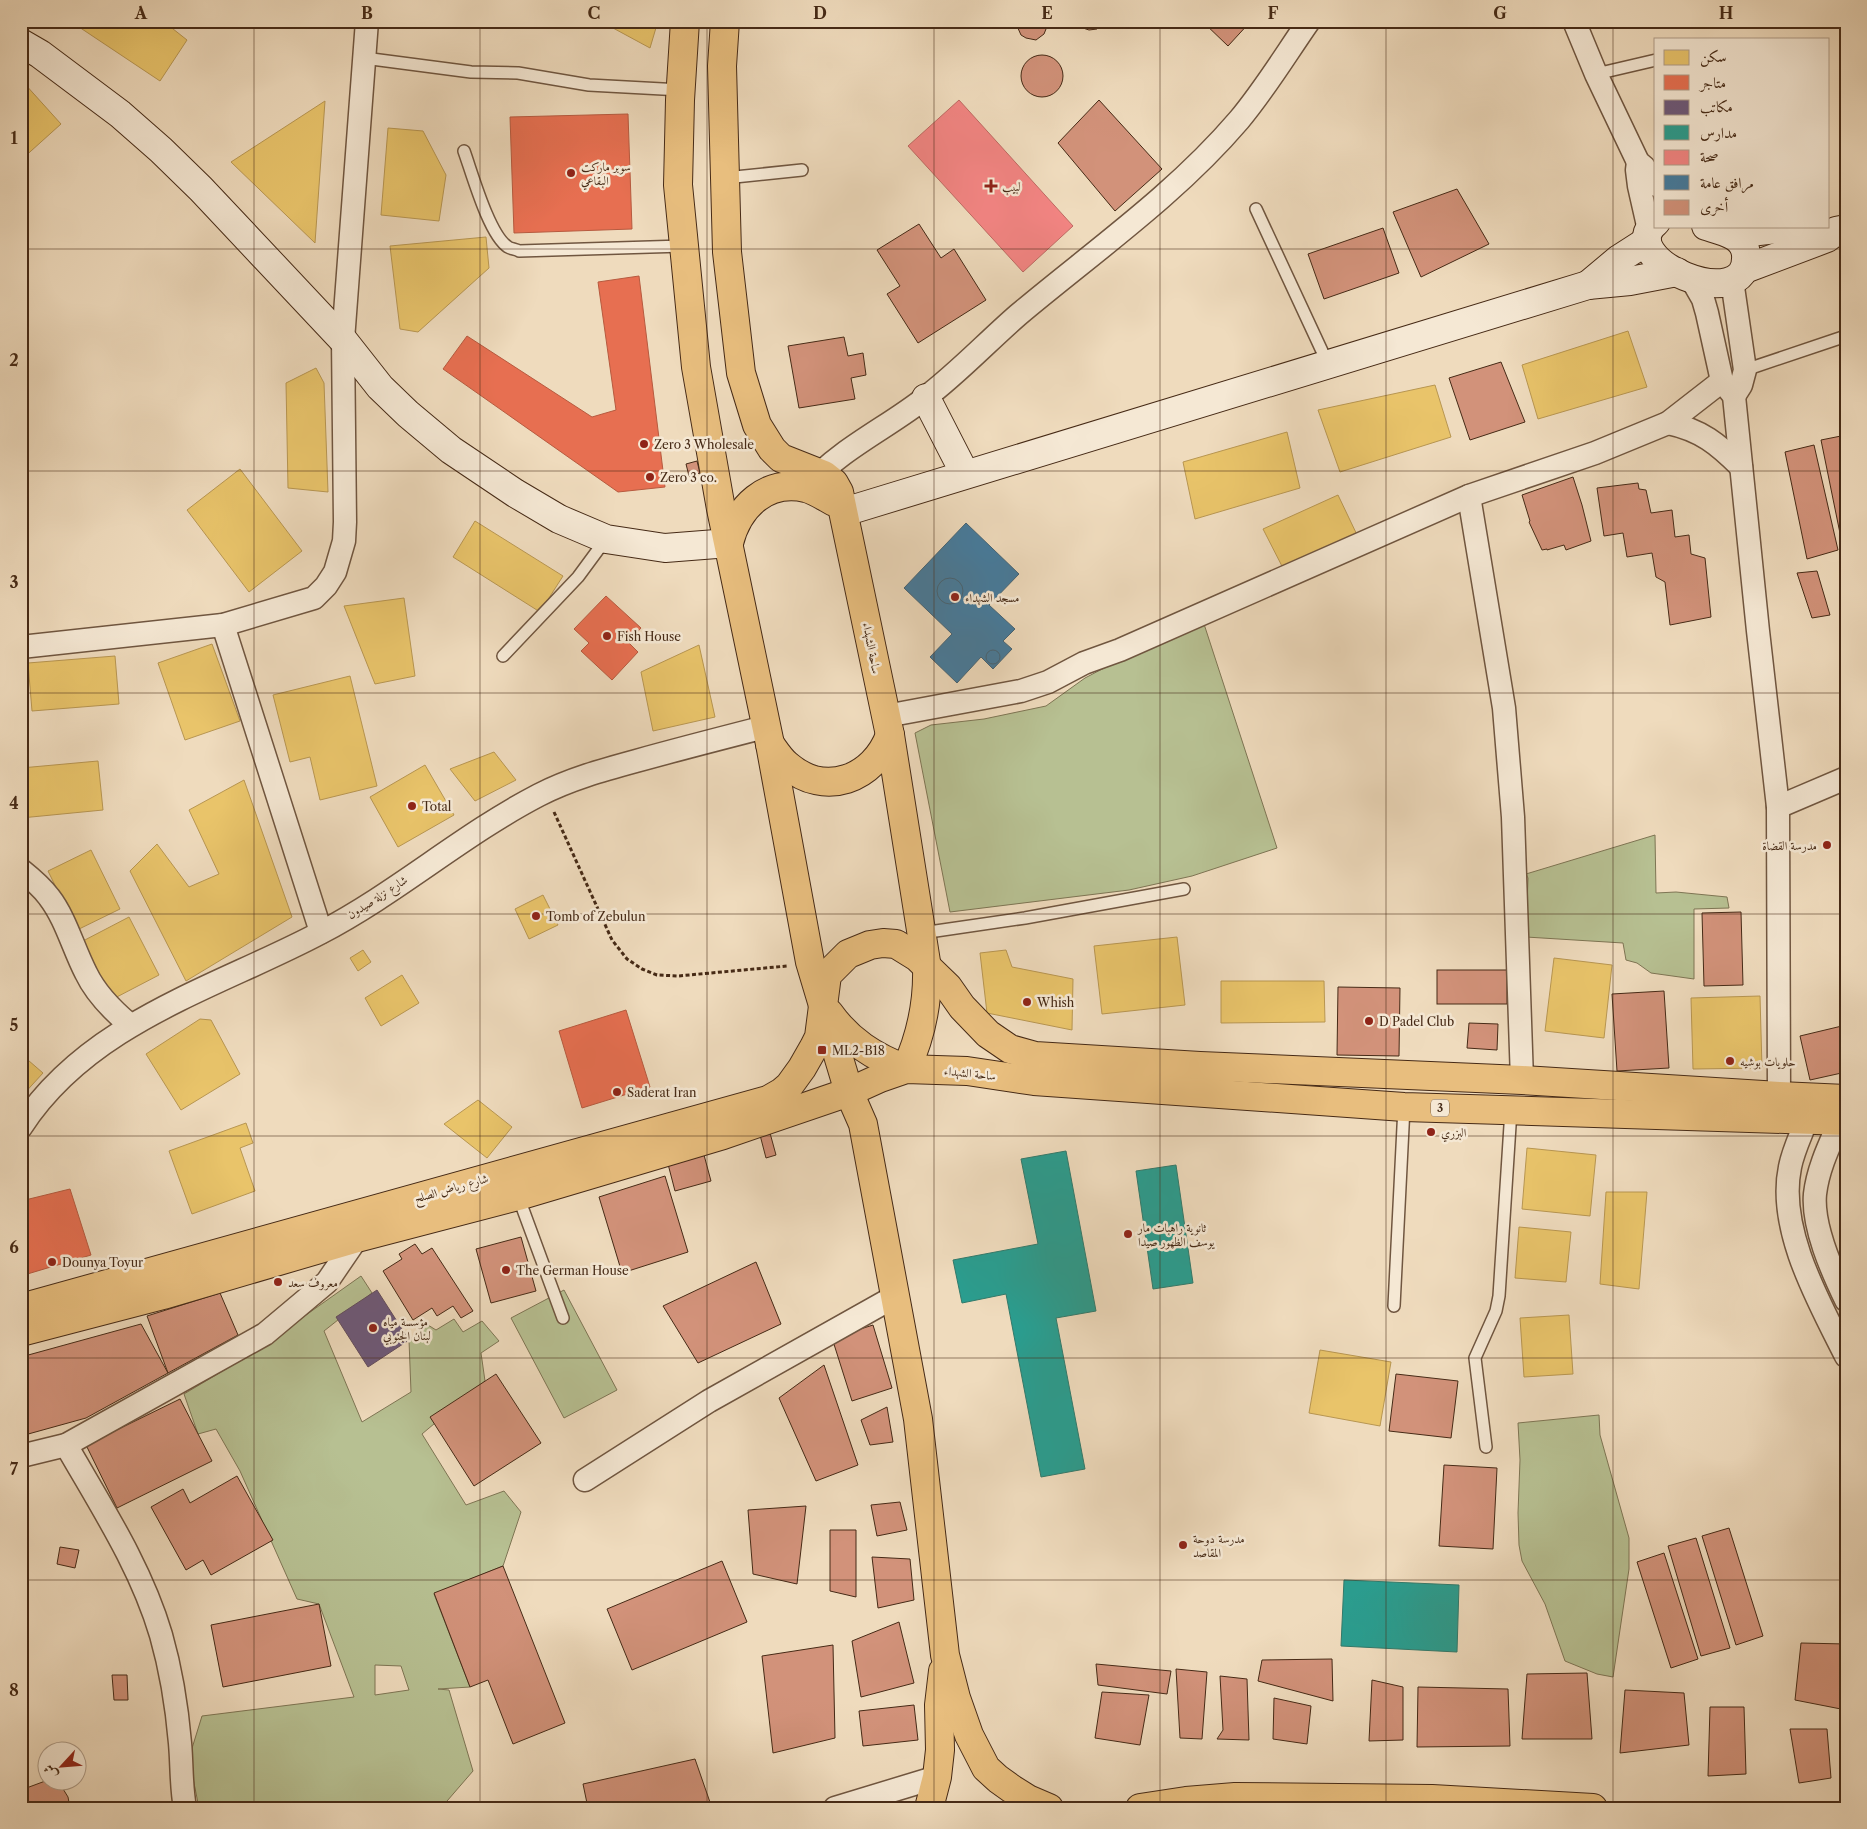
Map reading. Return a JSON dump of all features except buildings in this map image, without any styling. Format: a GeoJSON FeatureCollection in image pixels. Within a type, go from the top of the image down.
{"type":"FeatureCollection","features":[{"type":"Feature","properties":{"kind":"main road"},"geometry":{"type":"LineString","coordinates":[[686,21],[681,90],[678,185],[696,367],[712,461],[768,735],[810,962],[849,1092],[863,1124],[918,1419],[945,1655],[959,1708],[986,1768],[1028,1800],[1049,1808]]}},
{"type":"Feature","properties":{"kind":"main road","name":"ساحة الشهداء"},"geometry":{"type":"LineString","coordinates":[[725,21],[722,66],[727,252],[741,373],[757,425],[772,449],[812,481],[824,475],[834,483],[839,492],[844,512],[888,725],[927,968],[927,994],[923,1020],[916,1045],[906,1069]]}},
{"type":"Feature","properties":{"kind":"main road"},"geometry":{"type":"LineString","coordinates":[[730,543],[733,528],[740,515],[750,503],[762,494],[776,488],[791,487],[812,481]]}},
{"type":"Feature","properties":{"kind":"main road"},"geometry":{"type":"LineString","coordinates":[[768,735],[785,764],[811,778],[828,781],[846,779],[862,772],[880,756],[888,725]]}},
{"type":"Feature","properties":{"kind":"main road"},"geometry":{"type":"LineString","coordinates":[[906,1069],[884,1061],[862,1048],[845,1033],[822,1004],[827,975],[848,954],[870,945],[883,942],[896,944],[917,957],[948,987],[962,1007],[988,1034],[1034,1068],[1258,1069],[1522,1080],[1779,1096],[1844,1114]]}},
{"type":"Feature","properties":{"kind":"main road","name":"شارع رياض الصلح"},"geometry":{"type":"LineString","coordinates":[[21,1308],[768,1100],[789,1086],[809,1057],[818,1037],[822,1004]]}},
{"type":"Feature","properties":{"kind":"main road","name":"ساحة الشهداء"},"geometry":{"type":"LineString","coordinates":[[849,1092],[906,1069],[967,1071],[1034,1068]]}},
{"type":"Feature","properties":{"kind":"main road","name":"3"},"geometry":{"type":"LineString","coordinates":[[1034,1068],[1404,1108],[1806,1119],[1844,1114]]}},
{"type":"Feature","properties":{"kind":"main road"},"geometry":{"type":"LineString","coordinates":[[863,1124],[866,1106],[880,1078]]}},
{"type":"Feature","properties":{"kind":"main road","name":"شارع رياض الصلح"},"geometry":{"type":"LineString","coordinates":[[21,1332],[163,1295],[357,1238],[518,1196],[722,1135],[849,1092]]}},
{"type":"Feature","properties":{"kind":"main road"},"geometry":{"type":"LineString","coordinates":[[929,1808],[937,1777],[940,1750],[939,1705],[945,1655]]}},
{"type":"Feature","properties":{"kind":"main road"},"geometry":{"type":"LineString","coordinates":[[940,1750],[972,1740]]}},
{"type":"Feature","properties":{"kind":"main road"},"geometry":{"type":"LineString","coordinates":[[1140,1808],[1186,1801],[1235,1797],[1432,1799],[1506,1806],[1593,1808]]}},
{"type":"Feature","properties":{"kind":"street"},"geometry":{"type":"LineString","coordinates":[[21,647],[223,625],[314,598],[326,586],[335,572],[342,550],[346,522],[343,340],[367,21]]}},
{"type":"Feature","properties":{"kind":"street"},"geometry":{"type":"LineString","coordinates":[[812,481],[926,398],[1018,316],[1143,213],[1200,160],[1239,120],[1271,78],[1309,21]]}},
{"type":"Feature","properties":{"kind":"street"},"geometry":{"type":"LineString","coordinates":[[1574,21],[1596,74],[1638,162],[1644,167],[1654,182]]}},
{"type":"Feature","properties":{"kind":"street"},"geometry":{"type":"LineString","coordinates":[[21,43],[40,54],[120,114],[161,150],[201,189],[343,340],[380,387],[408,414],[451,450],[515,493],[559,519],[606,539],[665,548],[730,543]]}},
{"type":"Feature","properties":{"kind":"street"},"geometry":{"type":"LineString","coordinates":[[1638,162],[1638,178],[1651,231],[1652,254],[1657,260],[1684,275],[1720,284],[1739,274],[1826,238],[1833,229]]}},
{"type":"Feature","properties":{"kind":"street"},"geometry":{"type":"LineString","coordinates":[[1713,228],[1733,234],[1786,228]]}},
{"type":"Feature","properties":{"kind":"street"},"geometry":{"type":"LineString","coordinates":[[1588,285],[1651,231]]}},
{"type":"Feature","properties":{"kind":"street"},"geometry":{"type":"LineString","coordinates":[[888,725],[1021,692],[1048,682],[1084,663],[1120,650],[1469,496],[1595,453],[1668,422],[1728,388],[1741,385],[1745,370],[1739,274],[1746,251],[1742,243],[1733,234]]}},
{"type":"Feature","properties":{"kind":"street"},"geometry":{"type":"LineString","coordinates":[[844,512],[1588,285],[1684,275]]}},
{"type":"Feature","properties":{"kind":"street"},"geometry":{"type":"LineString","coordinates":[[1684,275],[1703,299],[1728,388],[1741,467],[1778,807],[1779,1096]]}},
{"type":"Feature","properties":{"kind":"street"},"geometry":{"type":"LineString","coordinates":[[926,398],[966,474]]}},
{"type":"Feature","properties":{"kind":"street"},"geometry":{"type":"LineString","coordinates":[[1668,422],[1696,431],[1719,447],[1741,467]]}},
{"type":"Feature","properties":{"kind":"street"},"geometry":{"type":"LineString","coordinates":[[1469,496],[1504,708],[1513,817],[1522,1080]]}},
{"type":"Feature","properties":{"kind":"street"},"geometry":{"type":"LineString","coordinates":[[223,625],[321,932]]}},
{"type":"Feature","properties":{"kind":"street","name":"شارع نزلة صيدون"},"geometry":{"type":"LineString","coordinates":[[21,1127],[32,1111],[59,1082],[107,1040],[130,1025],[321,932],[369,903],[493,820],[541,794],[583,776],[695,744],[768,735]]}},
{"type":"Feature","properties":{"kind":"street"},"geometry":{"type":"LineString","coordinates":[[1778,807],[1846,778]]}},
{"type":"Feature","properties":{"kind":"street"},"geometry":{"type":"LineString","coordinates":[[21,870],[48,895],[58,911],[86,973],[98,993],[106,1004],[130,1025]]}},
{"type":"Feature","properties":{"kind":"street"},"geometry":{"type":"LineString","coordinates":[[1844,1114],[1819,1175],[1815,1194],[1815,1212],[1823,1243],[1846,1300]]}},
{"type":"Feature","properties":{"kind":"street"},"geometry":{"type":"LineString","coordinates":[[1806,1119],[1790,1165],[1788,1183],[1789,1210],[1796,1243],[1810,1281],[1846,1356]]}},
{"type":"Feature","properties":{"kind":"street"},"geometry":{"type":"LineString","coordinates":[[21,1456],[66,1445],[266,1334],[327,1282],[357,1238]]}},
{"type":"Feature","properties":{"kind":"street"},"geometry":{"type":"LineString","coordinates":[[585,1480],[709,1401],[894,1297]]}},
{"type":"Feature","properties":{"kind":"street"},"geometry":{"type":"LineString","coordinates":[[66,1445],[134,1569],[156,1620],[171,1679],[180,1742],[185,1808]]}},
{"type":"Feature","properties":{"kind":"street"},"geometry":{"type":"LineString","coordinates":[[834,1808],[937,1777]]}},
{"type":"Feature","properties":{"kind":"lane"},"geometry":{"type":"LineString","coordinates":[[364,58],[471,72],[518,73],[589,85],[681,90]]}},
{"type":"Feature","properties":{"kind":"lane"},"geometry":{"type":"LineString","coordinates":[[1596,74],[1654,60]]}},
{"type":"Feature","properties":{"kind":"lane"},"geometry":{"type":"LineString","coordinates":[[464,151],[490,223],[500,239],[508,247],[519,251],[683,246]]}},
{"type":"Feature","properties":{"kind":"lane"},"geometry":{"type":"LineString","coordinates":[[725,178],[802,170]]}},
{"type":"Feature","properties":{"kind":"lane"},"geometry":{"type":"LineString","coordinates":[[1256,209],[1328,364]]}},
{"type":"Feature","properties":{"kind":"lane"},"geometry":{"type":"LineString","coordinates":[[1745,370],[1846,336]]}},
{"type":"Feature","properties":{"kind":"lane"},"geometry":{"type":"LineString","coordinates":[[503,656],[578,577],[606,539]]}},
{"type":"Feature","properties":{"kind":"lane"},"geometry":{"type":"LineString","coordinates":[[922,933],[1025,918],[1184,889]]}},
{"type":"Feature","properties":{"kind":"lane"},"geometry":{"type":"LineString","coordinates":[[1394,1306],[1404,1108]]}},
{"type":"Feature","properties":{"kind":"lane"},"geometry":{"type":"LineString","coordinates":[[1486,1446],[1475,1358],[1496,1311],[1499,1296],[1511,1110]]}},
{"type":"Feature","properties":{"kind":"lane"},"geometry":{"type":"LineString","coordinates":[[518,1196],[564,1318]]}},
{"type":"Feature","properties":{"kind":"path"},"geometry":{"type":"LineString","coordinates":[[554,812],[612,940],[627,959],[642,969],[657,975],[678,976],[810,962]]}},
{"type":"Feature","properties":{"kind":"green space"},"geometry":{"type":"Polygon","coordinates":[[[1204,624],[1277,848],[1192,876],[1129,890],[950,912],[915,733],[931,725],[984,719],[1046,706],[1085,678],[1127,656],[1204,624]]]}},
{"type":"Feature","properties":{"kind":"green space"},"geometry":{"type":"Polygon","coordinates":[[[1655,835],[1656,893],[1676,892],[1727,897],[1729,908],[1694,909],[1694,979],[1651,973],[1637,963],[1626,960],[1623,943],[1526,937],[1528,878],[1526,874],[1655,835]]]}},
{"type":"Feature","properties":{"kind":"green space"},"geometry":{"type":"Polygon","coordinates":[[[361,1276],[372,1293],[324,1331],[362,1422],[411,1392],[409,1340],[428,1325],[436,1330],[454,1319],[463,1332],[482,1321],[499,1341],[481,1353],[485,1381],[422,1434],[466,1505],[504,1491],[521,1512],[503,1566],[434,1594],[470,1687],[438,1689],[449,1690],[473,1771],[441,1808],[199,1808],[189,1758],[202,1716],[354,1697],[319,1604],[297,1599],[240,1471],[216,1429],[198,1434],[184,1394],[251,1354],[361,1276]],[[375,1665],[375,1695],[409,1690],[401,1666],[375,1665]]]}},
{"type":"Feature","properties":{"kind":"green space"},"geometry":{"type":"Polygon","coordinates":[[[564,1290],[617,1390],[564,1418],[511,1318],[564,1290]]]}},
{"type":"Feature","properties":{"kind":"green space"},"geometry":{"type":"Polygon","coordinates":[[[1599,1415],[1600,1435],[1629,1538],[1629,1569],[1613,1677],[1597,1674],[1565,1661],[1545,1604],[1522,1561],[1519,1545],[1520,1460],[1518,1423],[1599,1415]]]}},
{"type":"Feature","properties":{"kind":"place","name":"سوبر ماركت البقاعي"},"geometry":{"type":"Point","coordinates":[571,173]}},
{"type":"Feature","properties":{"kind":"place","name":"لبيب"},"geometry":{"type":"Point","coordinates":[991,186]}},
{"type":"Feature","properties":{"kind":"place","name":"Zero 3 Wholesale"},"geometry":{"type":"Point","coordinates":[644,444]}},
{"type":"Feature","properties":{"kind":"place","name":"Zero 3 co."},"geometry":{"type":"Point","coordinates":[650,477]}},
{"type":"Feature","properties":{"kind":"place","name":"مسجد الشهداء"},"geometry":{"type":"Point","coordinates":[955,597]}},
{"type":"Feature","properties":{"kind":"place","name":"Fish House"},"geometry":{"type":"Point","coordinates":[607,636]}},
{"type":"Feature","properties":{"kind":"place","name":"Total"},"geometry":{"type":"Point","coordinates":[412,806]}},
{"type":"Feature","properties":{"kind":"place","name":"مدرسة القضاة"},"geometry":{"type":"Point","coordinates":[1827,845]}},
{"type":"Feature","properties":{"kind":"place","name":"Tomb of Zebulun"},"geometry":{"type":"Point","coordinates":[536,916]}},
{"type":"Feature","properties":{"kind":"place","name":"Whish"},"geometry":{"type":"Point","coordinates":[1027,1002]}},
{"type":"Feature","properties":{"kind":"place","name":"D Padel Club"},"geometry":{"type":"Point","coordinates":[1369,1021]}},
{"type":"Feature","properties":{"kind":"place","name":"ML2-B18"},"geometry":{"type":"Point","coordinates":[822,1050]}},
{"type":"Feature","properties":{"kind":"place","name":"حلويات بوشيه"},"geometry":{"type":"Point","coordinates":[1730,1061]}},
{"type":"Feature","properties":{"kind":"place","name":"Saderat Iran"},"geometry":{"type":"Point","coordinates":[617,1092]}},
{"type":"Feature","properties":{"kind":"place","name":"البزري"},"geometry":{"type":"Point","coordinates":[1431,1132]}},
{"type":"Feature","properties":{"kind":"place","name":"ثانوية راهبات مار يوسف الظهور صيدا"},"geometry":{"type":"Point","coordinates":[1128,1234]}},
{"type":"Feature","properties":{"kind":"place","name":"Dounya Toyur"},"geometry":{"type":"Point","coordinates":[52,1262]}},
{"type":"Feature","properties":{"kind":"place","name":"The German House"},"geometry":{"type":"Point","coordinates":[506,1270]}},
{"type":"Feature","properties":{"kind":"place","name":"معروف سعد"},"geometry":{"type":"Point","coordinates":[278,1282]}},
{"type":"Feature","properties":{"kind":"place","name":"مؤسسة مياه لبنان الجنوبي"},"geometry":{"type":"Point","coordinates":[373,1328]}},
{"type":"Feature","properties":{"kind":"place","name":"مدرسة دوحة المقاصد"},"geometry":{"type":"Point","coordinates":[1183,1545]}}]}
